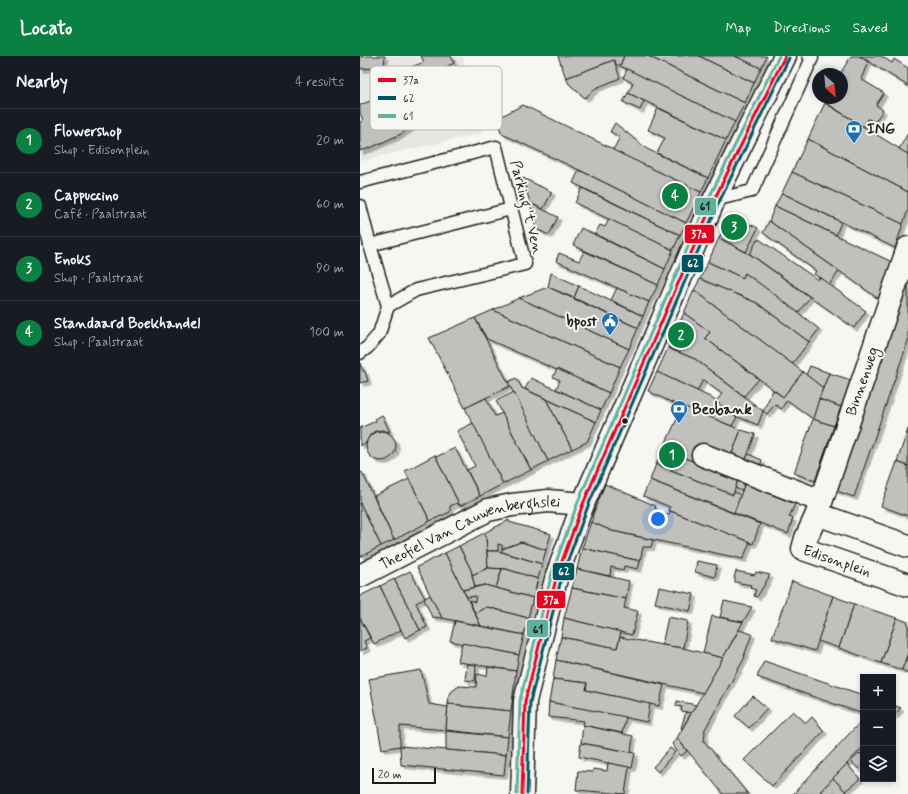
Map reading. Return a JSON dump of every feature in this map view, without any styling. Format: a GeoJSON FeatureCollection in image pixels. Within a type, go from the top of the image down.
{"type":"FeatureCollection","features":[{"type":"Feature","properties":{"kind":"street"},"geometry":{"type":"LineString","coordinates":[[522,794],[525,701],[557,575],[583,504],[714,200],[785,56]]}},
{"type":"Feature","properties":{"kind":"street","name":"Binnenweg"},"geometry":{"type":"LineString","coordinates":[[819,508],[908,248]]}},
{"type":"Feature","properties":{"kind":"street","name":"Edisonplein"},"geometry":{"type":"LineString","coordinates":[[703,455],[819,508],[908,546]]}},
{"type":"Feature","properties":{"kind":"street","name":"Theofiel Van Cauwenberghslei"},"geometry":{"type":"LineString","coordinates":[[360,576],[488,510],[512,505],[548,501],[583,504]]}},
{"type":"Feature","properties":{"kind":"street","name":"Edisonplein"},"geometry":{"type":"LineString","coordinates":[[819,508],[806,538],[803,549],[908,585]]}},
{"type":"Feature","properties":{"kind":"lane"},"geometry":{"type":"LineString","coordinates":[[714,200],[752,191],[812,58],[809,56]]}},
{"type":"Feature","properties":{"kind":"lane","name":"Parking 't Ven"},"geometry":{"type":"LineString","coordinates":[[360,182],[496,147],[525,264],[416,290],[388,306]]}},
{"type":"Feature","properties":{"kind":"lane"},"geometry":{"type":"LineString","coordinates":[[360,206],[388,306],[379,334],[368,347],[360,353]]}},
{"type":"Feature","properties":{"kind":"lane"},"geometry":{"type":"LineString","coordinates":[[370,245],[511,210]]}},
{"type":"Feature","properties":{"kind":"shaded area"},"geometry":{"type":"Polygon","coordinates":[[[360,56],[462,56],[466,66],[370,66],[370,130],[482,130],[482,133],[360,161],[360,56]]]}},
{"type":"Feature","properties":{"kind":"building"},"geometry":{"type":"Polygon","coordinates":[[[385,56],[384,66],[370,66],[370,68],[360,69],[360,57],[385,56]]]}},
{"type":"Feature","properties":{"kind":"building"},"geometry":{"type":"Polygon","coordinates":[[[421,56],[451,56],[454,63],[448,66],[414,66],[424,62],[421,56]]]}},
{"type":"Feature","properties":{"kind":"building"},"geometry":{"type":"Polygon","coordinates":[[[558,56],[624,56],[620,66],[616,64],[614,60],[566,78],[558,56]]]}},
{"type":"Feature","properties":{"kind":"building"},"geometry":{"type":"Polygon","coordinates":[[[624,56],[648,56],[745,103],[735,122],[620,66],[624,56]]]}},
{"type":"Feature","properties":{"kind":"building"},"geometry":{"type":"Polygon","coordinates":[[[648,56],[699,56],[754,83],[745,103],[648,56]]]}},
{"type":"Feature","properties":{"kind":"building"},"geometry":{"type":"Polygon","coordinates":[[[699,56],[735,56],[761,68],[754,83],[699,56]]]}},
{"type":"Feature","properties":{"kind":"building"},"geometry":{"type":"Polygon","coordinates":[[[735,56],[767,56],[761,68],[735,56]]]}},
{"type":"Feature","properties":{"kind":"building"},"geometry":{"type":"Polygon","coordinates":[[[851,56],[859,56],[868,62],[861,79],[884,93],[876,105],[883,110],[875,122],[868,119],[864,127],[828,104],[848,104],[848,68],[844,68],[851,56]]]}},
{"type":"Feature","properties":{"kind":"building"},"geometry":{"type":"Polygon","coordinates":[[[860,56],[881,56],[892,63],[894,59],[908,68],[908,86],[860,56]]]}},
{"type":"Feature","properties":{"kind":"building"},"geometry":{"type":"Polygon","coordinates":[[[614,60],[620,78],[596,88],[585,98],[569,84],[566,78],[614,60]]]}},
{"type":"Feature","properties":{"kind":"building"},"geometry":{"type":"Polygon","coordinates":[[[627,69],[735,122],[726,140],[628,93],[633,83],[623,78],[627,69]]]}},
{"type":"Feature","properties":{"kind":"building"},"geometry":{"type":"Polygon","coordinates":[[[628,93],[644,101],[640,110],[623,102],[628,93]]]}},
{"type":"Feature","properties":{"kind":"building"},"geometry":{"type":"Polygon","coordinates":[[[370,101],[370,130],[407,130],[370,148],[360,151],[360,122],[363,120],[360,113],[360,105],[370,101]]]}},
{"type":"Feature","properties":{"kind":"building","name":"ING"},"geometry":{"type":"Polygon","coordinates":[[[825,104],[827,104],[908,154],[908,192],[808,139],[825,104]]]}},
{"type":"Feature","properties":{"kind":"building"},"geometry":{"type":"Polygon","coordinates":[[[523,105],[701,192],[686,223],[502,134],[500,130],[502,130],[502,116],[523,105]]]}},
{"type":"Feature","properties":{"kind":"building"},"geometry":{"type":"Polygon","coordinates":[[[658,108],[726,140],[708,178],[657,153],[665,138],[648,130],[658,108]]]}},
{"type":"Feature","properties":{"kind":"building"},"geometry":{"type":"Polygon","coordinates":[[[615,123],[647,149],[708,178],[701,192],[613,150],[620,137],[610,132],[615,123]]]}},
{"type":"Feature","properties":{"kind":"building"},"geometry":{"type":"Polygon","coordinates":[[[908,133],[908,154],[899,149],[908,133]]]}},
{"type":"Feature","properties":{"kind":"building"},"geometry":{"type":"Polygon","coordinates":[[[808,139],[908,192],[908,210],[903,224],[792,172],[808,139]]]}},
{"type":"Feature","properties":{"kind":"building"},"geometry":{"type":"Polygon","coordinates":[[[579,170],[686,223],[680,235],[573,183],[579,170]]]}},
{"type":"Feature","properties":{"kind":"building"},"geometry":{"type":"Polygon","coordinates":[[[792,172],[903,224],[895,248],[782,193],[792,172]]]}},
{"type":"Feature","properties":{"kind":"building"},"geometry":{"type":"Polygon","coordinates":[[[523,178],[552,192],[543,209],[530,203],[523,178]]]}},
{"type":"Feature","properties":{"kind":"building"},"geometry":{"type":"Polygon","coordinates":[[[582,188],[680,235],[673,250],[575,203],[582,188]]]}},
{"type":"Feature","properties":{"kind":"building"},"geometry":{"type":"Polygon","coordinates":[[[782,193],[841,222],[836,235],[775,206],[782,193]]]}},
{"type":"Feature","properties":{"kind":"building"},"geometry":{"type":"Polygon","coordinates":[[[530,203],[558,217],[549,235],[536,229],[530,203]]]}},
{"type":"Feature","properties":{"kind":"building"},"geometry":{"type":"Polygon","coordinates":[[[775,206],[892,262],[880,300],[769,221],[775,206]]]}},
{"type":"Feature","properties":{"kind":"building"},"geometry":{"type":"Polygon","coordinates":[[[730,215],[758,228],[746,252],[719,238],[730,215]]]}},
{"type":"Feature","properties":{"kind":"building"},"geometry":{"type":"Polygon","coordinates":[[[609,219],[673,250],[665,269],[595,234],[600,225],[605,227],[609,219]]]}},
{"type":"Feature","properties":{"kind":"building"},"geometry":{"type":"Polygon","coordinates":[[[769,221],[839,271],[829,285],[814,274],[816,271],[763,233],[769,221]]]}},
{"type":"Feature","properties":{"kind":"building"},"geometry":{"type":"Polygon","coordinates":[[[581,228],[665,269],[658,285],[573,245],[581,228]]]}},
{"type":"Feature","properties":{"kind":"building"},"geometry":{"type":"Polygon","coordinates":[[[719,238],[751,255],[810,297],[798,313],[745,273],[743,278],[708,262],[719,238]]]}},
{"type":"Feature","properties":{"kind":"building"},"geometry":{"type":"Polygon","coordinates":[[[759,239],[818,280],[819,277],[866,311],[854,328],[750,254],[757,240],[758,241],[759,239]]]}},
{"type":"Feature","properties":{"kind":"building"},"geometry":{"type":"Polygon","coordinates":[[[584,251],[658,285],[649,302],[556,261],[559,253],[579,261],[584,251]]]}},
{"type":"Feature","properties":{"kind":"building"},"geometry":{"type":"Polygon","coordinates":[[[708,262],[743,278],[745,273],[819,329],[809,342],[757,303],[700,279],[708,262]]]}},
{"type":"Feature","properties":{"kind":"building"},"geometry":{"type":"Polygon","coordinates":[[[551,273],[579,286],[574,298],[548,287],[551,273]]]}},
{"type":"Feature","properties":{"kind":"building"},"geometry":{"type":"Polygon","coordinates":[[[908,278],[908,341],[854,497],[834,490],[908,278]]]}},
{"type":"Feature","properties":{"kind":"building"},"geometry":{"type":"Polygon","coordinates":[[[700,279],[757,303],[809,342],[792,364],[694,290],[700,279]]]}},
{"type":"Feature","properties":{"kind":"building"},"geometry":{"type":"Polygon","coordinates":[[[579,286],[643,316],[638,328],[574,298],[579,286]]]}},
{"type":"Feature","properties":{"kind":"building"},"geometry":{"type":"Polygon","coordinates":[[[548,287],[638,328],[629,349],[519,298],[548,287]]]}},
{"type":"Feature","properties":{"kind":"building"},"geometry":{"type":"Polygon","coordinates":[[[617,288],[649,302],[643,316],[611,300],[617,288]]]}},
{"type":"Feature","properties":{"kind":"building"},"geometry":{"type":"Polygon","coordinates":[[[694,290],[803,372],[783,397],[705,338],[710,332],[684,313],[694,290]]]}},
{"type":"Feature","properties":{"kind":"building"},"geometry":{"type":"Polygon","coordinates":[[[519,298],[629,349],[620,367],[493,310],[519,298]]]}},
{"type":"Feature","properties":{"kind":"building"},"geometry":{"type":"Polygon","coordinates":[[[493,310],[620,367],[609,393],[487,339],[475,318],[493,310]]]}},
{"type":"Feature","properties":{"kind":"building"},"geometry":{"type":"Polygon","coordinates":[[[684,313],[710,332],[705,338],[759,379],[744,396],[695,359],[668,348],[684,313]]]}},
{"type":"Feature","properties":{"kind":"building"},"geometry":{"type":"Polygon","coordinates":[[[475,318],[510,386],[465,408],[429,338],[475,318]]]}},
{"type":"Feature","properties":{"kind":"building"},"geometry":{"type":"Polygon","coordinates":[[[668,348],[695,359],[754,404],[733,415],[716,401],[722,394],[703,380],[697,391],[657,372],[668,348]]]}},
{"type":"Feature","properties":{"kind":"building"},"geometry":{"type":"Polygon","coordinates":[[[360,363],[363,371],[365,371],[368,381],[360,383],[360,363]]]}},
{"type":"Feature","properties":{"kind":"building"},"geometry":{"type":"Polygon","coordinates":[[[810,366],[829,373],[823,388],[806,375],[810,366]]]}},
{"type":"Feature","properties":{"kind":"building"},"geometry":{"type":"Polygon","coordinates":[[[557,369],[609,393],[601,410],[556,389],[560,380],[553,377],[557,369]]]}},
{"type":"Feature","properties":{"kind":"building"},"geometry":{"type":"Polygon","coordinates":[[[657,372],[710,397],[737,417],[732,426],[675,404],[648,391],[657,372]]]}},
{"type":"Feature","properties":{"kind":"building"},"geometry":{"type":"Polygon","coordinates":[[[803,372],[823,388],[813,419],[787,400],[781,409],[775,404],[767,414],[763,411],[773,390],[783,397],[803,372]]]}},
{"type":"Feature","properties":{"kind":"building"},"geometry":{"type":"Polygon","coordinates":[[[829,373],[851,380],[841,407],[819,399],[829,373]]]}},
{"type":"Feature","properties":{"kind":"building"},"geometry":{"type":"Polygon","coordinates":[[[516,378],[522,388],[546,399],[572,449],[548,461],[508,382],[516,378]]]}},
{"type":"Feature","properties":{"kind":"building"},"geometry":{"type":"Polygon","coordinates":[[[531,378],[601,410],[596,422],[525,389],[531,378]]]}},
{"type":"Feature","properties":{"kind":"building"},"geometry":{"type":"Polygon","coordinates":[[[514,392],[548,461],[531,470],[496,401],[514,392]]]}},
{"type":"Feature","properties":{"kind":"building"},"geometry":{"type":"Polygon","coordinates":[[[486,398],[495,416],[502,413],[531,470],[503,484],[465,408],[486,398]]]}},
{"type":"Feature","properties":{"kind":"building"},"geometry":{"type":"Polygon","coordinates":[[[546,399],[596,422],[587,442],[572,449],[546,399]]]}},
{"type":"Feature","properties":{"kind":"building"},"geometry":{"type":"Polygon","coordinates":[[[819,399],[841,407],[834,426],[813,419],[819,399]]]}},
{"type":"Feature","properties":{"kind":"building"},"geometry":{"type":"Polygon","coordinates":[[[754,404],[763,411],[758,425],[733,415],[754,404]]]}},
{"type":"Feature","properties":{"kind":"building"},"geometry":{"type":"Polygon","coordinates":[[[683,406],[741,430],[730,459],[699,464],[663,449],[683,406]]]}},
{"type":"Feature","properties":{"kind":"building"},"geometry":{"type":"Polygon","coordinates":[[[382,415],[390,432],[382,430],[375,431],[370,435],[366,443],[360,446],[360,428],[376,421],[375,419],[382,415]]]}},
{"type":"Feature","properties":{"kind":"building"},"geometry":{"type":"Polygon","coordinates":[[[813,419],[834,426],[815,481],[794,473],[813,419]]]}},
{"type":"Feature","properties":{"kind":"building"},"geometry":{"type":"Polygon","coordinates":[[[473,423],[503,484],[480,496],[467,470],[475,466],[457,431],[473,423]]]}},
{"type":"Feature","properties":{"kind":"building"},"geometry":{"type":"Polygon","coordinates":[[[908,429],[908,466],[897,462],[908,429]]]}},
{"type":"Feature","properties":{"kind":"building"},"geometry":{"type":"Polygon","coordinates":[[[741,430],[755,434],[745,463],[730,459],[741,430]]]}},
{"type":"Feature","properties":{"kind":"building"},"geometry":{"type":"Polygon","coordinates":[[[381,431],[387,432],[395,440],[395,452],[387,460],[381,461],[375,460],[367,452],[366,446],[367,440],[375,432],[381,431]]]}},
{"type":"Feature","properties":{"kind":"building"},"geometry":{"type":"Polygon","coordinates":[[[455,448],[480,496],[460,506],[436,457],[455,448]]]}},
{"type":"Feature","properties":{"kind":"building"},"geometry":{"type":"Polygon","coordinates":[[[663,449],[738,480],[733,495],[656,464],[663,449]]]}},
{"type":"Feature","properties":{"kind":"building"},"geometry":{"type":"Polygon","coordinates":[[[748,454],[762,460],[759,469],[745,463],[748,454]]]}},
{"type":"Feature","properties":{"kind":"building"},"geometry":{"type":"Polygon","coordinates":[[[435,455],[460,506],[457,503],[450,506],[450,512],[430,521],[405,471],[435,455]]]}},
{"type":"Feature","properties":{"kind":"building"},"geometry":{"type":"Polygon","coordinates":[[[897,462],[908,466],[908,516],[881,506],[897,462]]]}},
{"type":"Feature","properties":{"kind":"building"},"geometry":{"type":"Polygon","coordinates":[[[656,464],[733,495],[734,492],[741,495],[734,513],[650,480],[656,464]]]}},
{"type":"Feature","properties":{"kind":"building"},"geometry":{"type":"Polygon","coordinates":[[[362,472],[394,540],[381,546],[360,503],[360,473],[362,472]]]}},
{"type":"Feature","properties":{"kind":"building"},"geometry":{"type":"Polygon","coordinates":[[[409,479],[430,521],[394,540],[374,496],[409,479]]]}},
{"type":"Feature","properties":{"kind":"building"},"geometry":{"type":"Polygon","coordinates":[[[650,480],[760,524],[753,544],[668,510],[670,507],[643,496],[650,480]]]}},
{"type":"Feature","properties":{"kind":"building"},"geometry":{"type":"Polygon","coordinates":[[[738,480],[745,483],[742,491],[735,488],[738,480]]]}},
{"type":"Feature","properties":{"kind":"building"},"geometry":{"type":"Polygon","coordinates":[[[745,483],[795,504],[789,517],[793,518],[788,534],[734,513],[745,483]]]}},
{"type":"Feature","properties":{"kind":"building"},"geometry":{"type":"Polygon","coordinates":[[[605,484],[656,506],[655,509],[669,515],[670,511],[750,542],[743,559],[612,531],[591,522],[605,484]]]}},
{"type":"Feature","properties":{"kind":"building"},"geometry":{"type":"Polygon","coordinates":[[[360,503],[381,546],[360,557],[360,503]]]}},
{"type":"Feature","properties":{"kind":"building"},"geometry":{"type":"Polygon","coordinates":[[[509,520],[509,522],[551,534],[546,550],[521,542],[502,549],[502,545],[498,544],[498,551],[487,551],[486,537],[484,533],[509,520]]]}},
{"type":"Feature","properties":{"kind":"building"},"geometry":{"type":"Polygon","coordinates":[[[591,522],[612,531],[653,540],[651,547],[643,547],[640,561],[582,548],[591,522]]]}},
{"type":"Feature","properties":{"kind":"building"},"geometry":{"type":"Polygon","coordinates":[[[484,533],[486,537],[488,568],[472,575],[459,546],[484,533]]]}},
{"type":"Feature","properties":{"kind":"building"},"geometry":{"type":"Polygon","coordinates":[[[521,542],[546,550],[542,564],[502,552],[502,549],[521,542]]]}},
{"type":"Feature","properties":{"kind":"building"},"geometry":{"type":"Polygon","coordinates":[[[459,546],[471,570],[475,587],[463,590],[445,553],[459,546]]]}},
{"type":"Feature","properties":{"kind":"building"},"geometry":{"type":"Polygon","coordinates":[[[582,548],[640,561],[638,569],[624,566],[623,570],[611,567],[610,576],[577,569],[582,548]]]}},
{"type":"Feature","properties":{"kind":"building"},"geometry":{"type":"Polygon","coordinates":[[[487,551],[498,551],[542,564],[538,579],[506,569],[488,568],[487,551]]]}},
{"type":"Feature","properties":{"kind":"building"},"geometry":{"type":"Polygon","coordinates":[[[445,553],[481,626],[442,618],[430,595],[417,567],[445,553]]]}},
{"type":"Feature","properties":{"kind":"building"},"geometry":{"type":"Polygon","coordinates":[[[697,561],[717,565],[715,577],[695,572],[697,561]]]}},
{"type":"Feature","properties":{"kind":"building"},"geometry":{"type":"Polygon","coordinates":[[[488,568],[502,569],[496,588],[485,585],[475,587],[472,575],[488,568]]]}},
{"type":"Feature","properties":{"kind":"building"},"geometry":{"type":"Polygon","coordinates":[[[502,569],[538,579],[533,598],[496,588],[502,569]]]}},
{"type":"Feature","properties":{"kind":"building"},"geometry":{"type":"Polygon","coordinates":[[[577,569],[629,581],[626,599],[572,588],[577,569]]]}},
{"type":"Feature","properties":{"kind":"building"},"geometry":{"type":"Polygon","coordinates":[[[410,571],[425,598],[416,603],[427,627],[420,630],[394,579],[410,571]]]}},
{"type":"Feature","properties":{"kind":"building"},"geometry":{"type":"Polygon","coordinates":[[[736,571],[755,575],[756,572],[770,575],[757,597],[754,596],[756,590],[750,588],[751,585],[735,582],[734,578],[736,571]]]}},
{"type":"Feature","properties":{"kind":"building"},"geometry":{"type":"Polygon","coordinates":[[[394,579],[420,630],[405,638],[380,586],[394,579]]]}},
{"type":"Feature","properties":{"kind":"building"},"geometry":{"type":"Polygon","coordinates":[[[792,581],[833,596],[815,651],[772,638],[792,581]]]}},
{"type":"Feature","properties":{"kind":"building"},"geometry":{"type":"Polygon","coordinates":[[[485,585],[533,598],[528,618],[487,607],[475,613],[469,600],[475,602],[476,596],[467,597],[463,590],[485,585]]]}},
{"type":"Feature","properties":{"kind":"building"},"geometry":{"type":"Polygon","coordinates":[[[380,586],[401,630],[374,644],[360,618],[360,596],[380,586]]]}},
{"type":"Feature","properties":{"kind":"building"},"geometry":{"type":"Polygon","coordinates":[[[659,587],[694,594],[690,611],[655,603],[659,587]]]}},
{"type":"Feature","properties":{"kind":"building"},"geometry":{"type":"Polygon","coordinates":[[[572,588],[626,599],[624,608],[638,611],[632,635],[564,618],[572,588]]]}},
{"type":"Feature","properties":{"kind":"building"},"geometry":{"type":"Polygon","coordinates":[[[430,595],[442,618],[432,617],[424,599],[430,595]]]}},
{"type":"Feature","properties":{"kind":"building"},"geometry":{"type":"Polygon","coordinates":[[[833,596],[854,604],[839,648],[818,641],[833,596]]]}},
{"type":"Feature","properties":{"kind":"building"},"geometry":{"type":"Polygon","coordinates":[[[724,601],[752,607],[743,622],[720,617],[724,601]]]}},
{"type":"Feature","properties":{"kind":"building"},"geometry":{"type":"Polygon","coordinates":[[[854,604],[897,618],[881,663],[839,648],[854,604]]]}},
{"type":"Feature","properties":{"kind":"building"},"geometry":{"type":"Polygon","coordinates":[[[487,607],[528,618],[524,635],[481,626],[475,613],[487,607]]]}},
{"type":"Feature","properties":{"kind":"building"},"geometry":{"type":"Polygon","coordinates":[[[712,616],[743,622],[723,658],[703,653],[712,616]]]}},
{"type":"Feature","properties":{"kind":"building"},"geometry":{"type":"Polygon","coordinates":[[[668,617],[688,621],[683,648],[662,645],[668,617]]]}},
{"type":"Feature","properties":{"kind":"building"},"geometry":{"type":"Polygon","coordinates":[[[360,618],[370,638],[364,641],[367,648],[360,651],[360,618]]]}},
{"type":"Feature","properties":{"kind":"building"},"geometry":{"type":"Polygon","coordinates":[[[564,618],[621,632],[617,648],[561,637],[564,618]]]}},
{"type":"Feature","properties":{"kind":"building"},"geometry":{"type":"Polygon","coordinates":[[[897,618],[908,622],[908,653],[902,670],[881,663],[897,618]]]}},
{"type":"Feature","properties":{"kind":"building"},"geometry":{"type":"Polygon","coordinates":[[[455,621],[524,635],[519,655],[450,641],[455,621]]]}},
{"type":"Feature","properties":{"kind":"building"},"geometry":{"type":"Polygon","coordinates":[[[739,630],[752,634],[744,656],[745,657],[704,731],[704,741],[748,794],[723,794],[677,738],[739,630]]]}},
{"type":"Feature","properties":{"kind":"building"},"geometry":{"type":"Polygon","coordinates":[[[561,637],[617,648],[620,637],[683,648],[723,658],[703,693],[556,660],[561,637]]]}},
{"type":"Feature","properties":{"kind":"building"},"geometry":{"type":"Polygon","coordinates":[[[462,643],[519,655],[516,671],[458,662],[462,643]]]}},
{"type":"Feature","properties":{"kind":"building"},"geometry":{"type":"Polygon","coordinates":[[[908,653],[908,673],[902,670],[908,653]]]}},
{"type":"Feature","properties":{"kind":"building"},"geometry":{"type":"Polygon","coordinates":[[[556,660],[664,685],[659,706],[586,690],[587,683],[553,679],[556,660]]]}},
{"type":"Feature","properties":{"kind":"building"},"geometry":{"type":"Polygon","coordinates":[[[764,661],[860,694],[860,713],[757,677],[764,661]]]}},
{"type":"Feature","properties":{"kind":"building"},"geometry":{"type":"Polygon","coordinates":[[[467,664],[476,665],[475,681],[465,680],[467,664]]]}},
{"type":"Feature","properties":{"kind":"building"},"geometry":{"type":"Polygon","coordinates":[[[488,667],[516,671],[511,711],[448,704],[449,696],[452,691],[459,686],[476,687],[477,674],[487,676],[488,667]]]}},
{"type":"Feature","properties":{"kind":"building"},"geometry":{"type":"Polygon","coordinates":[[[421,670],[429,704],[448,707],[446,730],[400,726],[400,746],[382,749],[369,679],[421,670]]]}},
{"type":"Feature","properties":{"kind":"building"},"geometry":{"type":"Polygon","coordinates":[[[553,679],[587,683],[586,690],[650,704],[647,722],[549,702],[553,679]]]}},
{"type":"Feature","properties":{"kind":"building"},"geometry":{"type":"Polygon","coordinates":[[[753,696],[767,708],[749,728],[735,716],[753,696]]]}},
{"type":"Feature","properties":{"kind":"building"},"geometry":{"type":"Polygon","coordinates":[[[677,701],[696,705],[691,713],[681,711],[682,707],[676,706],[677,701]]]}},
{"type":"Feature","properties":{"kind":"building"},"geometry":{"type":"Polygon","coordinates":[[[549,702],[626,717],[622,733],[583,725],[584,721],[548,717],[549,702]]]}},
{"type":"Feature","properties":{"kind":"building"},"geometry":{"type":"Polygon","coordinates":[[[448,704],[511,711],[508,737],[446,730],[448,704]]]}},
{"type":"Feature","properties":{"kind":"building"},"geometry":{"type":"Polygon","coordinates":[[[896,706],[901,708],[896,713],[896,706]]]}},
{"type":"Feature","properties":{"kind":"building"},"geometry":{"type":"Polygon","coordinates":[[[793,711],[806,723],[812,717],[824,731],[772,786],[744,760],[793,711]]]}},
{"type":"Feature","properties":{"kind":"building"},"geometry":{"type":"Polygon","coordinates":[[[686,712],[691,713],[682,729],[681,728],[686,712]]]}},
{"type":"Feature","properties":{"kind":"building"},"geometry":{"type":"Polygon","coordinates":[[[860,722],[860,750],[818,794],[793,794],[860,722]]]}},
{"type":"Feature","properties":{"kind":"building"},"geometry":{"type":"Polygon","coordinates":[[[583,725],[633,736],[631,752],[581,743],[583,725]]]}},
{"type":"Feature","properties":{"kind":"building"},"geometry":{"type":"Polygon","coordinates":[[[446,731],[508,737],[506,755],[446,750],[446,731]]]}},
{"type":"Feature","properties":{"kind":"building"},"geometry":{"type":"Polygon","coordinates":[[[677,738],[687,751],[681,756],[672,744],[677,738]]]}},
{"type":"Feature","properties":{"kind":"building"},"geometry":{"type":"Polygon","coordinates":[[[581,743],[635,753],[632,768],[579,757],[581,743]]]}},
{"type":"Feature","properties":{"kind":"building"},"geometry":{"type":"Polygon","coordinates":[[[400,746],[506,755],[504,775],[401,765],[400,746]]]}},
{"type":"Feature","properties":{"kind":"building"},"geometry":{"type":"Polygon","coordinates":[[[670,748],[675,752],[658,772],[653,767],[670,748]]]}},
{"type":"Feature","properties":{"kind":"building"},"geometry":{"type":"Polygon","coordinates":[[[860,753],[860,767],[858,769],[851,761],[860,753]]]}},
{"type":"Feature","properties":{"kind":"building"},"geometry":{"type":"Polygon","coordinates":[[[608,763],[629,767],[625,794],[576,790],[578,771],[593,772],[593,769],[607,771],[608,763]]]}},
{"type":"Feature","properties":{"kind":"building"},"geometry":{"type":"Polygon","coordinates":[[[847,764],[860,779],[845,791],[833,778],[847,764]]]}},
{"type":"Feature","properties":{"kind":"building"},"geometry":{"type":"Polygon","coordinates":[[[833,778],[847,794],[823,794],[821,791],[833,778]]]}},
{"type":"Feature","properties":{"kind":"transit line","name":"61"},"geometry":{"type":"LineString","coordinates":[[517,794],[520,700],[552,573],[578,502],[709,198],[779,56]]}},
{"type":"Feature","properties":{"kind":"transit line","name":"37a"},"geometry":{"type":"LineString","coordinates":[[522,794],[525,701],[557,575],[583,504],[714,200],[785,56]]}},
{"type":"Feature","properties":{"kind":"transit line","name":"62"},"geometry":{"type":"LineString","coordinates":[[527,794],[530,702],[562,576],[588,506],[719,202],[789,58]]}},
{"type":"Feature","properties":{"kind":"place","name":"ING"},"geometry":{"type":"Point","coordinates":[854,144]}},
{"type":"Feature","properties":{"kind":"place","name":"Standaard Boekhandel"},"geometry":{"type":"Point","coordinates":[675,196]}},
{"type":"Feature","properties":{"kind":"place","name":"Enoks"},"geometry":{"type":"Point","coordinates":[734,227]}},
{"type":"Feature","properties":{"kind":"place","name":"Cappuccino"},"geometry":{"type":"Point","coordinates":[681,335]}},
{"type":"Feature","properties":{"kind":"place","name":"bpost"},"geometry":{"type":"Point","coordinates":[610,336]}},
{"type":"Feature","properties":{"kind":"place","name":"Beobank"},"geometry":{"type":"Point","coordinates":[679,424]}},
{"type":"Feature","properties":{"kind":"place","name":"Flowershop"},"geometry":{"type":"Point","coordinates":[672,455]}}]}
